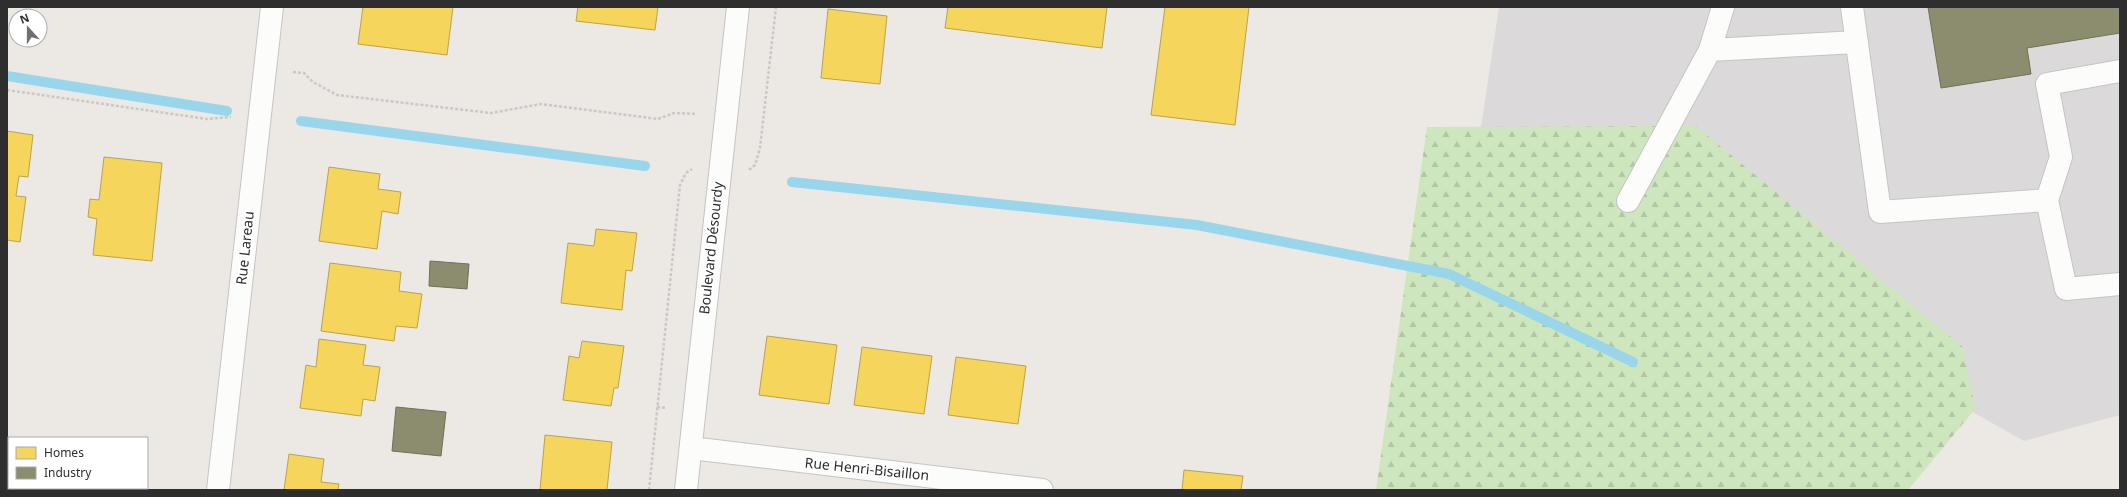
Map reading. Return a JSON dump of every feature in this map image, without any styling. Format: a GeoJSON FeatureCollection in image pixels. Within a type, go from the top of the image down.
{"type":"FeatureCollection","features":[{"type":"Feature","properties":{"kind":"street","name":"Rue Lareau"},"geometry":{"type":"LineString","coordinates":[[218,490],[272,7]]}},
{"type":"Feature","properties":{"kind":"street","name":"Boulevard Désourdy"},"geometry":{"type":"LineString","coordinates":[[686,490],[719,170],[738,7]]}},
{"type":"Feature","properties":{"kind":"street"},"geometry":{"type":"LineString","coordinates":[[1628,201],[1710,50],[1723,7]]}},
{"type":"Feature","properties":{"kind":"street"},"geometry":{"type":"LineString","coordinates":[[1852,7],[1880,212],[2047,200]]}},
{"type":"Feature","properties":{"kind":"street"},"geometry":{"type":"LineString","coordinates":[[1710,50],[1857,42]]}},
{"type":"Feature","properties":{"kind":"street"},"geometry":{"type":"LineString","coordinates":[[2120,71],[2047,84],[2061,157],[2047,200],[2066,289],[2120,284]]}},
{"type":"Feature","properties":{"kind":"street","name":"Rue Henri-Bisaillon"},"geometry":{"type":"LineString","coordinates":[[691,448],[1042,490]]}},
{"type":"Feature","properties":{"kind":"path"},"geometry":{"type":"LineString","coordinates":[[743,172],[755,165],[760,148],[776,7]]}},
{"type":"Feature","properties":{"kind":"path"},"geometry":{"type":"LineString","coordinates":[[263,79],[278,70],[304,74],[313,82],[337,95],[492,113],[541,104],[658,119],[674,113],[696,114]]}},
{"type":"Feature","properties":{"kind":"path"},"geometry":{"type":"LineString","coordinates":[[7,90],[207,119],[228,118],[260,108]]}},
{"type":"Feature","properties":{"kind":"path"},"geometry":{"type":"LineString","coordinates":[[649,490],[680,185],[686,173],[696,168]]}},
{"type":"Feature","properties":{"kind":"shaded area"},"geometry":{"type":"Polygon","coordinates":[[[1499,7],[2120,7],[2120,415],[2024,441],[1480,134],[1499,7]]]}},
{"type":"Feature","properties":{"kind":"green space"},"geometry":{"type":"Polygon","coordinates":[[[1696,126],[1963,347],[1975,409],[1908,490],[1376,490],[1427,127],[1696,126]]]}},
{"type":"Feature","properties":{"kind":"building: Homes"},"geometry":{"type":"Polygon","coordinates":[[[363,7],[453,7],[447,55],[358,44],[363,7]]]}},
{"type":"Feature","properties":{"kind":"building: Homes"},"geometry":{"type":"Polygon","coordinates":[[[578,7],[658,7],[655,30],[576,21],[578,7]]]}},
{"type":"Feature","properties":{"kind":"building: Homes"},"geometry":{"type":"Polygon","coordinates":[[[948,7],[1107,7],[1102,48],[945,28],[948,7]]]}},
{"type":"Feature","properties":{"kind":"building: Homes"},"geometry":{"type":"Polygon","coordinates":[[[1165,7],[1249,7],[1235,125],[1151,115],[1165,7]]]}},
{"type":"Feature","properties":{"kind":"building: Homes"},"geometry":{"type":"Polygon","coordinates":[[[828,9],[887,16],[880,84],[821,78],[828,9]]]}},
{"type":"Feature","properties":{"kind":"building: Homes"},"geometry":{"type":"Polygon","coordinates":[[[7,131],[33,135],[28,177],[19,176],[16,196],[26,197],[20,242],[7,240],[7,131]]]}},
{"type":"Feature","properties":{"kind":"building: Homes"},"geometry":{"type":"Polygon","coordinates":[[[104,157],[162,163],[152,261],[93,255],[97,219],[88,217],[90,199],[99,200],[104,157]]]}},
{"type":"Feature","properties":{"kind":"building: Homes"},"geometry":{"type":"Polygon","coordinates":[[[329,167],[380,174],[378,189],[401,192],[398,214],[382,211],[377,249],[319,241],[329,167]]]}},
{"type":"Feature","properties":{"kind":"building: Homes"},"geometry":{"type":"Polygon","coordinates":[[[596,229],[637,233],[632,271],[626,270],[622,310],[561,303],[568,243],[594,246],[596,229]]]}},
{"type":"Feature","properties":{"kind":"building: Homes"},"geometry":{"type":"Polygon","coordinates":[[[330,263],[401,272],[399,291],[422,294],[417,328],[396,326],[394,341],[321,331],[330,263]]]}},
{"type":"Feature","properties":{"kind":"building: Homes"},"geometry":{"type":"Polygon","coordinates":[[[767,336],[837,345],[829,404],[759,395],[767,336]]]}},
{"type":"Feature","properties":{"kind":"building: Homes"},"geometry":{"type":"Polygon","coordinates":[[[319,339],[366,345],[363,365],[380,367],[375,401],[363,399],[361,416],[300,408],[306,365],[316,367],[319,339]]]}},
{"type":"Feature","properties":{"kind":"building: Homes"},"geometry":{"type":"Polygon","coordinates":[[[582,341],[624,346],[618,388],[614,388],[611,406],[563,400],[569,356],[579,358],[582,341]]]}},
{"type":"Feature","properties":{"kind":"building: Homes"},"geometry":{"type":"Polygon","coordinates":[[[862,347],[932,356],[924,414],[854,405],[862,347]]]}},
{"type":"Feature","properties":{"kind":"building: Homes"},"geometry":{"type":"Polygon","coordinates":[[[956,357],[1026,366],[1018,424],[948,415],[956,357]]]}},
{"type":"Feature","properties":{"kind":"building: Homes"},"geometry":{"type":"Polygon","coordinates":[[[545,435],[612,442],[607,490],[540,490],[545,435]]]}},
{"type":"Feature","properties":{"kind":"building: Homes"},"geometry":{"type":"Polygon","coordinates":[[[289,454],[324,459],[321,482],[339,484],[338,490],[284,490],[289,454]]]}},
{"type":"Feature","properties":{"kind":"building: Homes"},"geometry":{"type":"Polygon","coordinates":[[[1184,470],[1243,476],[1241,490],[1182,490],[1184,470]]]}},
{"type":"Feature","properties":{"kind":"building: Homes"},"geometry":{"type":"Polygon","coordinates":[[[74,489],[124,489],[124,490],[74,489]]]}},
{"type":"Feature","properties":{"kind":"building: Industry"},"geometry":{"type":"Polygon","coordinates":[[[1928,7],[2120,7],[2120,33],[2027,48],[2031,74],[1941,88],[1928,7]]]}},
{"type":"Feature","properties":{"kind":"building: Industry"},"geometry":{"type":"Polygon","coordinates":[[[430,261],[469,264],[467,289],[429,286],[430,261]]]}},
{"type":"Feature","properties":{"kind":"building: Industry"},"geometry":{"type":"Polygon","coordinates":[[[396,407],[446,412],[441,456],[392,451],[396,407]]]}},
{"type":"Feature","properties":{"kind":"waterway"},"geometry":{"type":"LineString","coordinates":[[7,76],[227,111]]}},
{"type":"Feature","properties":{"kind":"waterway"},"geometry":{"type":"LineString","coordinates":[[301,121],[645,166]]}},
{"type":"Feature","properties":{"kind":"waterway"},"geometry":{"type":"LineString","coordinates":[[792,182],[1197,225],[1449,274],[1633,362]]}}]}
